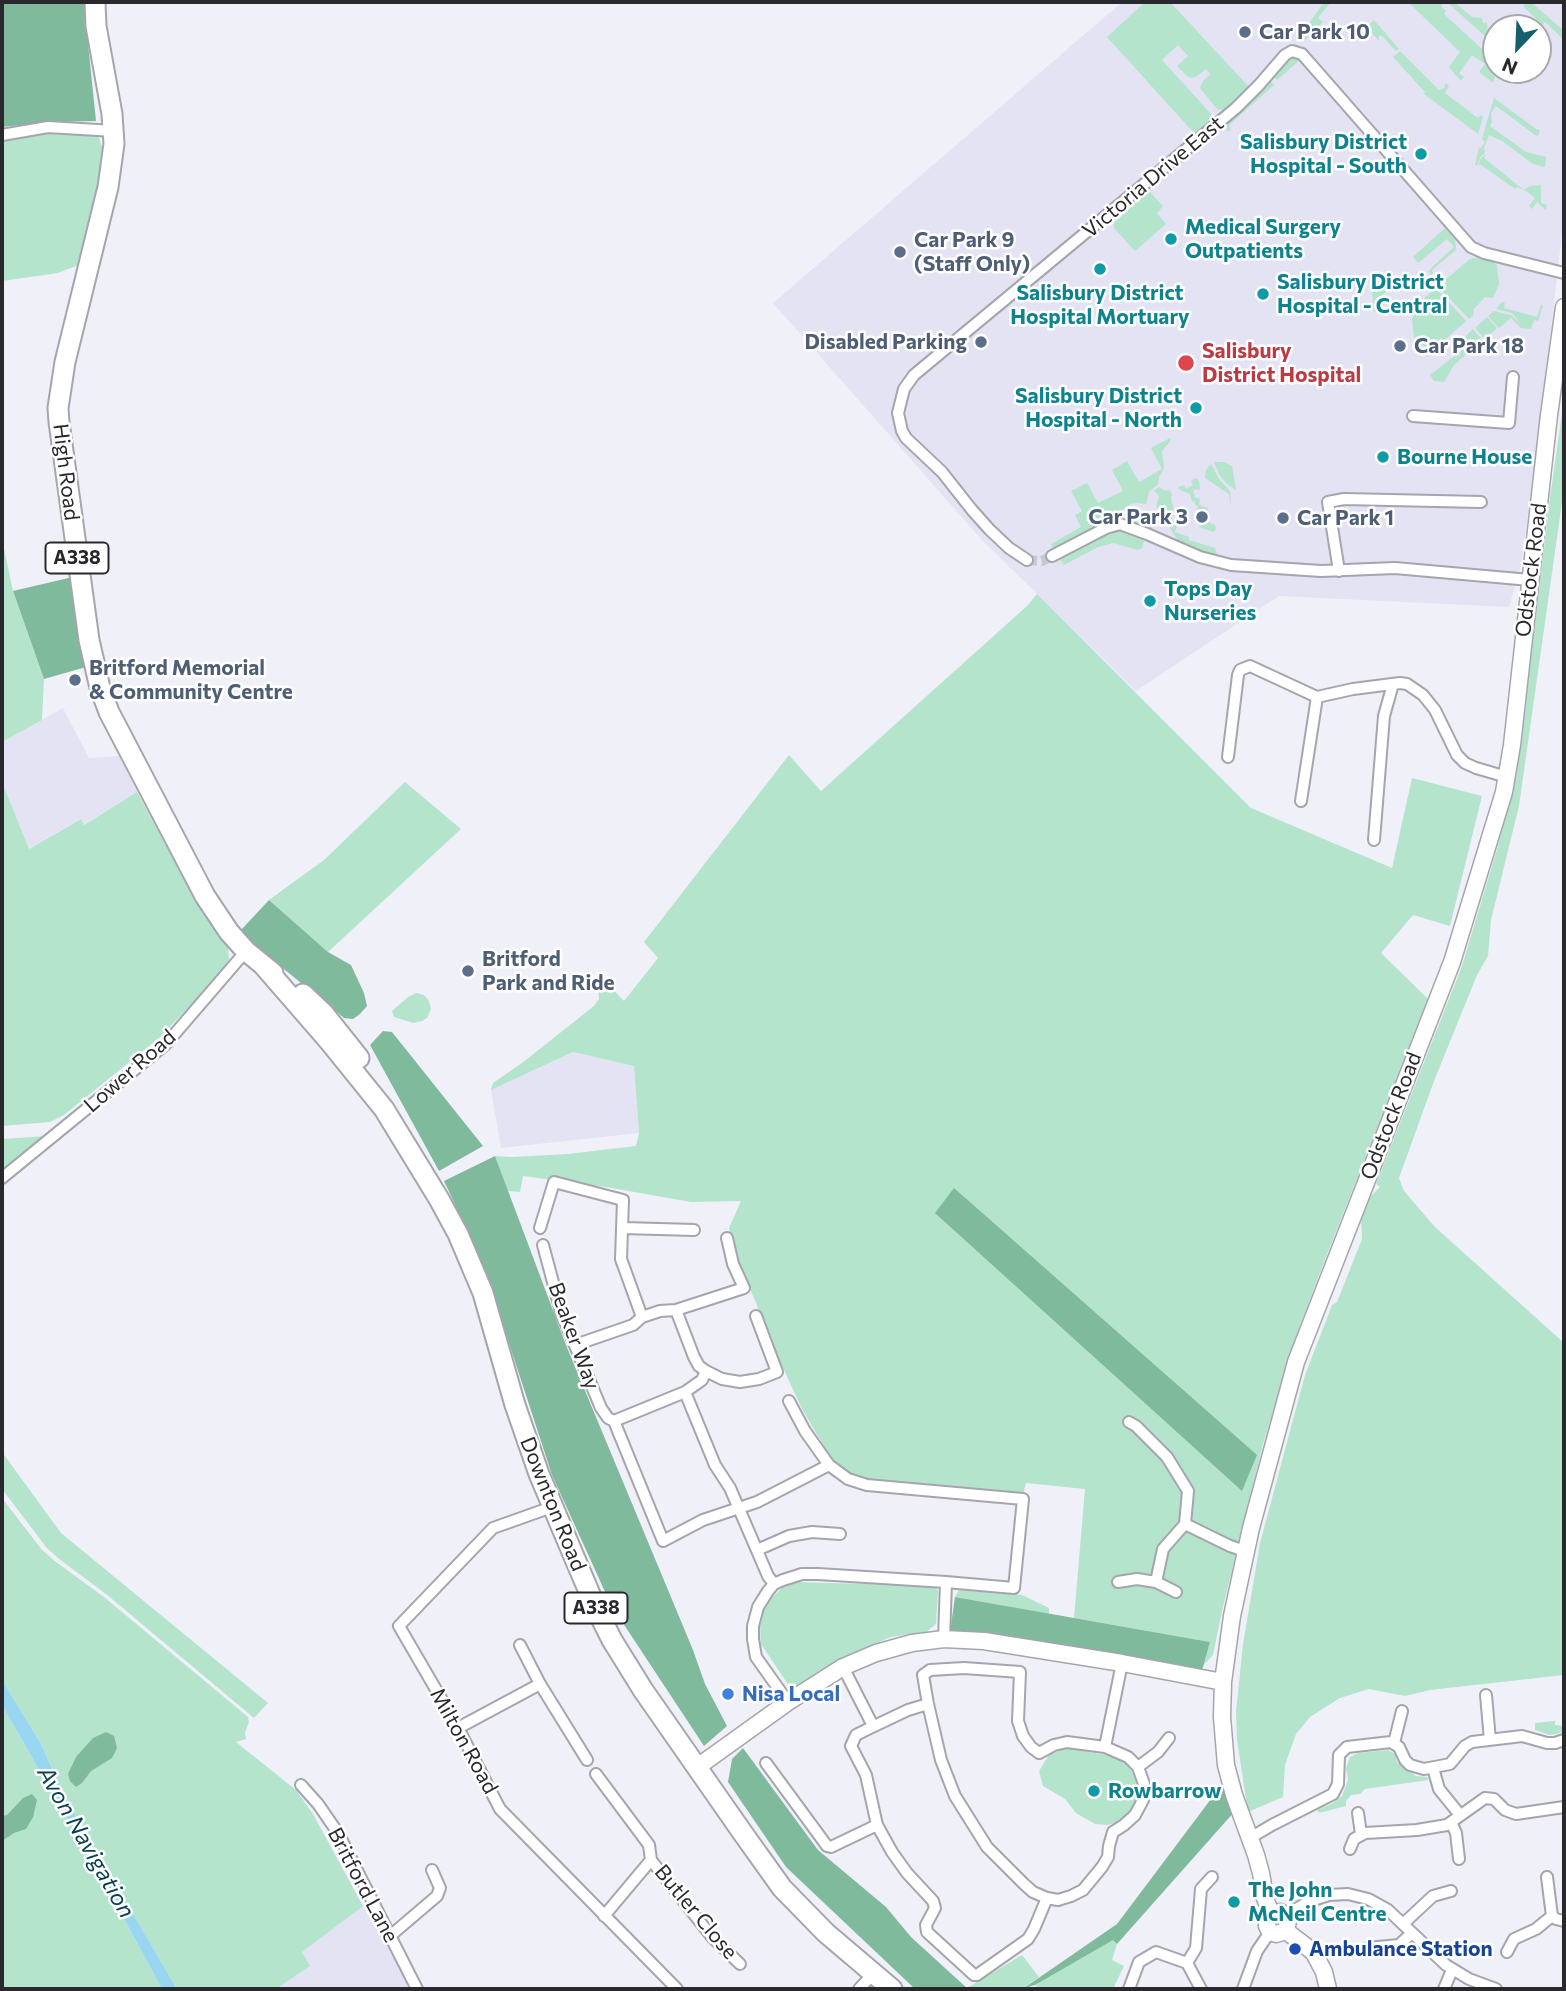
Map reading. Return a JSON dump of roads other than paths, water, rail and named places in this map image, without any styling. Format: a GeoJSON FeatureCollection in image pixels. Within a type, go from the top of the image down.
{"type":"FeatureCollection","features":[{"type":"Feature","properties":{"kind":"highway","name":"High Road"},"geometry":{"type":"LineString","coordinates":[[95,2],[99,46],[114,131],[113,157],[65,362],[58,408],[89,640],[100,688],[134,764],[205,896],[229,932],[246,951]]}},
{"type":"Feature","properties":{"kind":"highway","name":"Downton Road"},"geometry":{"type":"LineString","coordinates":[[246,951],[263,965],[384,1109],[439,1199],[475,1272],[521,1424],[552,1507],[595,1606],[642,1690],[782,1888],[817,1924],[892,1989]]}},
{"type":"Feature","properties":{"kind":"street","name":"Victoria Drive East"},"geometry":{"type":"LineString","coordinates":[[1027,560],[999,539],[942,472],[906,439],[898,413],[904,389],[914,375],[1236,108],[1284,55],[1292,51],[1302,54],[1471,247],[1484,253],[1564,273]]}},
{"type":"Feature","properties":{"kind":"street"},"geometry":{"type":"LineString","coordinates":[[2,135],[48,127],[114,131]]}},
{"type":"Feature","properties":{"kind":"street","name":"Odstock Road"},"geometry":{"type":"LineString","coordinates":[[1278,1923],[1265,1898],[1261,1873],[1226,1765],[1222,1717],[1223,1682],[1234,1604],[1245,1551],[1296,1362],[1451,962],[1499,811],[1507,777],[1564,307]]}},
{"type":"Feature","properties":{"kind":"street"},"geometry":{"type":"LineString","coordinates":[[1413,416],[1509,423],[1513,377]]}},
{"type":"Feature","properties":{"kind":"street"},"geometry":{"type":"LineString","coordinates":[[1339,571],[1328,502],[1344,499],[1481,502]]}},
{"type":"Feature","properties":{"kind":"street"},"geometry":{"type":"LineString","coordinates":[[1052,556],[1106,528],[1120,524],[1213,562],[1275,569],[1339,571],[1406,568],[1530,580]]}},
{"type":"Feature","properties":{"kind":"street"},"geometry":{"type":"LineString","coordinates":[[1228,757],[1240,670],[1250,666],[1317,696],[1353,689],[1407,684],[1423,695],[1435,710],[1457,755],[1465,763],[1507,777]]}},
{"type":"Feature","properties":{"kind":"street"},"geometry":{"type":"LineString","coordinates":[[1374,840],[1384,716],[1393,684]]}},
{"type":"Feature","properties":{"kind":"street"},"geometry":{"type":"LineString","coordinates":[[1301,801],[1317,696]]}},
{"type":"Feature","properties":{"kind":"street","name":"Lower Road"},"geometry":{"type":"LineString","coordinates":[[2,1178],[166,1044],[246,951]]}},
{"type":"Feature","properties":{"kind":"street"},"geometry":{"type":"LineString","coordinates":[[540,1228],[554,1182],[623,1200],[621,1259],[642,1317]]}},
{"type":"Feature","properties":{"kind":"street"},"geometry":{"type":"LineString","coordinates":[[623,1228],[694,1230]]}},
{"type":"Feature","properties":{"kind":"street"},"geometry":{"type":"LineString","coordinates":[[727,1238],[733,1264],[750,1300]]}},
{"type":"Feature","properties":{"kind":"street","name":"Beaker Way"},"geometry":{"type":"LineString","coordinates":[[543,1245],[561,1312],[601,1408],[608,1418],[614,1421],[663,1541],[703,1520],[739,1508]]}},
{"type":"Feature","properties":{"kind":"street"},"geometry":{"type":"LineString","coordinates":[[575,1346],[633,1325],[642,1317],[660,1311],[676,1310],[744,1288]]}},
{"type":"Feature","properties":{"kind":"street"},"geometry":{"type":"LineString","coordinates":[[676,1310],[699,1366],[722,1379],[740,1382],[777,1374],[756,1316]]}},
{"type":"Feature","properties":{"kind":"street"},"geometry":{"type":"LineString","coordinates":[[614,1421],[685,1392],[702,1380],[706,1371]]}},
{"type":"Feature","properties":{"kind":"street"},"geometry":{"type":"LineString","coordinates":[[685,1392],[715,1465],[730,1488],[768,1576],[774,1584]]}},
{"type":"Feature","properties":{"kind":"street"},"geometry":{"type":"LineString","coordinates":[[788,1702],[756,1657],[752,1639],[758,1607],[774,1584],[791,1577],[810,1574],[1014,1588],[1023,1499],[867,1485],[848,1479],[829,1465],[805,1431],[789,1401]]}},
{"type":"Feature","properties":{"kind":"street"},"geometry":{"type":"LineString","coordinates":[[1132,1427],[1167,1457],[1188,1491],[1185,1524],[1163,1549],[1156,1583]]}},
{"type":"Feature","properties":{"kind":"street"},"geometry":{"type":"LineString","coordinates":[[739,1508],[757,1502],[829,1465]]}},
{"type":"Feature","properties":{"kind":"street","name":"Milton Road"},"geometry":{"type":"LineString","coordinates":[[552,1507],[493,1528],[399,1626],[458,1728],[500,1809],[677,1989]]}},
{"type":"Feature","properties":{"kind":"street"},"geometry":{"type":"LineString","coordinates":[[1185,1524],[1245,1551]]}},
{"type":"Feature","properties":{"kind":"street"},"geometry":{"type":"LineString","coordinates":[[757,1550],[789,1536],[812,1532],[840,1534]]}},
{"type":"Feature","properties":{"kind":"street"},"geometry":{"type":"LineString","coordinates":[[1118,1582],[1137,1579],[1156,1583],[1176,1592]]}},
{"type":"Feature","properties":{"kind":"street"},"geometry":{"type":"LineString","coordinates":[[944,1639],[946,1582]]}},
{"type":"Feature","properties":{"kind":"street"},"geometry":{"type":"LineString","coordinates":[[696,1768],[788,1702],[843,1667],[894,1647],[944,1639],[984,1641],[1223,1682]]}},
{"type":"Feature","properties":{"kind":"street"},"geometry":{"type":"LineString","coordinates":[[520,1645],[540,1684],[587,1760]]}},
{"type":"Feature","properties":{"kind":"street"},"geometry":{"type":"LineString","coordinates":[[1105,1747],[1122,1663]]}},
{"type":"Feature","properties":{"kind":"street"},"geometry":{"type":"LineString","coordinates":[[843,1667],[873,1726]]}},
{"type":"Feature","properties":{"kind":"street"},"geometry":{"type":"LineString","coordinates":[[964,1668],[1020,1672],[1018,1721],[1023,1736],[1031,1747],[1039,1753],[1067,1742],[1105,1747],[1128,1757],[1138,1767],[1144,1784],[1143,1800],[1135,1815],[1113,1832],[1108,1857],[1083,1890],[1058,1900],[1033,1892],[987,1847],[956,1798],[941,1760],[928,1704],[923,1675],[930,1670],[964,1668]]}},
{"type":"Feature","properties":{"kind":"street"},"geometry":{"type":"LineString","coordinates":[[458,1728],[540,1684]]}},
{"type":"Feature","properties":{"kind":"street"},"geometry":{"type":"LineString","coordinates":[[1486,1695],[1490,1740]]}},
{"type":"Feature","properties":{"kind":"street"},"geometry":{"type":"LineString","coordinates":[[928,1704],[908,1710],[856,1735],[851,1746],[866,1774],[877,1825],[894,1855],[933,1901],[934,1908],[926,1926],[927,1932],[974,1975],[1028,1939],[1047,1898]]}},
{"type":"Feature","properties":{"kind":"street"},"geometry":{"type":"LineString","coordinates":[[1394,1743],[1402,1711]]}},
{"type":"Feature","properties":{"kind":"street"},"geometry":{"type":"LineString","coordinates":[[1250,1838],[1333,1794],[1339,1780],[1339,1755],[1344,1748],[1394,1743],[1399,1746],[1405,1760],[1420,1769],[1452,1763],[1470,1743],[1522,1736],[1551,1743],[1564,1740]]}},
{"type":"Feature","properties":{"kind":"street"},"geometry":{"type":"LineString","coordinates":[[1138,1767],[1158,1752],[1169,1738]]}},
{"type":"Feature","properties":{"kind":"street"},"geometry":{"type":"LineString","coordinates":[[766,1763],[827,1846],[831,1847],[877,1825]]}},
{"type":"Feature","properties":{"kind":"street"},"geometry":{"type":"LineString","coordinates":[[1433,1768],[1439,1789],[1456,1819],[1459,1859]]}},
{"type":"Feature","properties":{"kind":"street","name":"Butler Close"},"geometry":{"type":"LineString","coordinates":[[596,1774],[649,1845],[651,1860],[712,1937],[740,1964]]}},
{"type":"Feature","properties":{"kind":"street","name":"Britford Lane"},"geometry":{"type":"LineString","coordinates":[[301,1785],[338,1833],[417,1989]]}},
{"type":"Feature","properties":{"kind":"street"},"geometry":{"type":"LineString","coordinates":[[1350,1849],[1352,1841],[1361,1834],[1443,1826],[1485,1798],[1494,1799],[1505,1810],[1516,1814],[1564,1807]]}},
{"type":"Feature","properties":{"kind":"street"},"geometry":{"type":"LineString","coordinates":[[1358,1814],[1361,1834]]}},
{"type":"Feature","properties":{"kind":"street","name":"Butler Close"},"geometry":{"type":"LineString","coordinates":[[604,1916],[651,1860]]}},
{"type":"Feature","properties":{"kind":"street"},"geometry":{"type":"LineString","coordinates":[[390,1936],[437,1896],[440,1888],[432,1870]]}},
{"type":"Feature","properties":{"kind":"street"},"geometry":{"type":"LineString","coordinates":[[1186,1963],[1196,1948],[1201,1889],[1212,1877]]}},
{"type":"Feature","properties":{"kind":"street"},"geometry":{"type":"LineString","coordinates":[[1547,1877],[1552,1916],[1564,1921]]}},
{"type":"Feature","properties":{"kind":"street"},"geometry":{"type":"LineString","coordinates":[[1403,1924],[1433,1896],[1451,1891]]}},
{"type":"Feature","properties":{"kind":"street"},"geometry":{"type":"LineString","coordinates":[[1243,1989],[1257,1951],[1264,1938],[1278,1923],[1322,1896],[1342,1893],[1380,1904],[1452,1970],[1496,1989]]}},
{"type":"Feature","properties":{"kind":"street"},"geometry":{"type":"LineString","coordinates":[[1507,1952],[1514,1939],[1535,1929],[1552,1916]]}},
{"type":"Feature","properties":{"kind":"street"},"geometry":{"type":"LineString","coordinates":[[1278,1923],[1314,1953],[1324,1972],[1328,1989]]}},
{"type":"Feature","properties":{"kind":"street"},"geometry":{"type":"LineString","coordinates":[[1368,1948],[1399,1945],[1412,1933]]}},
{"type":"Feature","properties":{"kind":"street"},"geometry":{"type":"LineString","coordinates":[[1129,1989],[1139,1962],[1156,1952],[1186,1963],[1201,1989]]}},
{"type":"Feature","properties":{"kind":"street"},"geometry":{"type":"LineString","coordinates":[[1444,1989],[1452,1970]]}},
{"type":"Feature","properties":{"kind":"street"},"geometry":{"type":"LineString","coordinates":[[859,1989],[874,1973]]}},
{"type":"Feature","properties":{"kind":"water","name":"Avon Navigation"},"geometry":{"type":"Polygon","coordinates":[[[2,1680],[40,1742],[82,1827],[177,1989],[162,1989],[2,1705],[2,1680]]]}},
{"type":"Feature","properties":{"kind":"tunnel"},"geometry":{"type":"LineString","coordinates":[[1027,560],[1042,561],[1052,556]]}},
{"type":"Feature","properties":{"kind":"place","name":"Car Park 10"},"geometry":{"type":"Point","coordinates":[1245,32]}},
{"type":"Feature","properties":{"kind":"place","name":"Salisbury District Hospital - South"},"geometry":{"type":"Point","coordinates":[1421,154]}},
{"type":"Feature","properties":{"kind":"place","name":"Medical Surgery Outpatients"},"geometry":{"type":"Point","coordinates":[1171,239]}},
{"type":"Feature","properties":{"kind":"place","name":"Car Park 9 (Staff Only)"},"geometry":{"type":"Point","coordinates":[900,252]}},
{"type":"Feature","properties":{"kind":"place","name":"Salisbury District Hospital Mortuary"},"geometry":{"type":"Point","coordinates":[1100,269]}},
{"type":"Feature","properties":{"kind":"place","name":"Salisbury District Hospital - Central"},"geometry":{"type":"Point","coordinates":[1263,294]}},
{"type":"Feature","properties":{"kind":"place","name":"Disabled Parking"},"geometry":{"type":"Point","coordinates":[981,342]}},
{"type":"Feature","properties":{"kind":"place","name":"Car Park 18"},"geometry":{"type":"Point","coordinates":[1400,346]}},
{"type":"Feature","properties":{"kind":"place","name":"Salisbury District Hospital"},"geometry":{"type":"Point","coordinates":[1186,363]}},
{"type":"Feature","properties":{"kind":"place","name":"Salisbury District Hospital - North"},"geometry":{"type":"Point","coordinates":[1196,408]}},
{"type":"Feature","properties":{"kind":"place","name":"Bourne House"},"geometry":{"type":"Point","coordinates":[1383,457]}},
{"type":"Feature","properties":{"kind":"place","name":"Car Park 3"},"geometry":{"type":"Point","coordinates":[1202,517]}},
{"type":"Feature","properties":{"kind":"place","name":"Car Park 1"},"geometry":{"type":"Point","coordinates":[1283,518]}},
{"type":"Feature","properties":{"kind":"place","name":"Tops Day Nurseries"},"geometry":{"type":"Point","coordinates":[1150,601]}},
{"type":"Feature","properties":{"kind":"place","name":"Britford Memorial & Community Centre"},"geometry":{"type":"Point","coordinates":[75,680]}},
{"type":"Feature","properties":{"kind":"place","name":"Britford Park and Ride"},"geometry":{"type":"Point","coordinates":[468,971]}},
{"type":"Feature","properties":{"kind":"place","name":"Nisa Local"},"geometry":{"type":"Point","coordinates":[728,1694]}},
{"type":"Feature","properties":{"kind":"place","name":"Rowbarrow"},"geometry":{"type":"Point","coordinates":[1094,1791]}},
{"type":"Feature","properties":{"kind":"place","name":"The John McNeil Centre"},"geometry":{"type":"Point","coordinates":[1234,1902]}},
{"type":"Feature","properties":{"kind":"place","name":"Ambulance Station"},"geometry":{"type":"Point","coordinates":[1295,1949]}}]}
